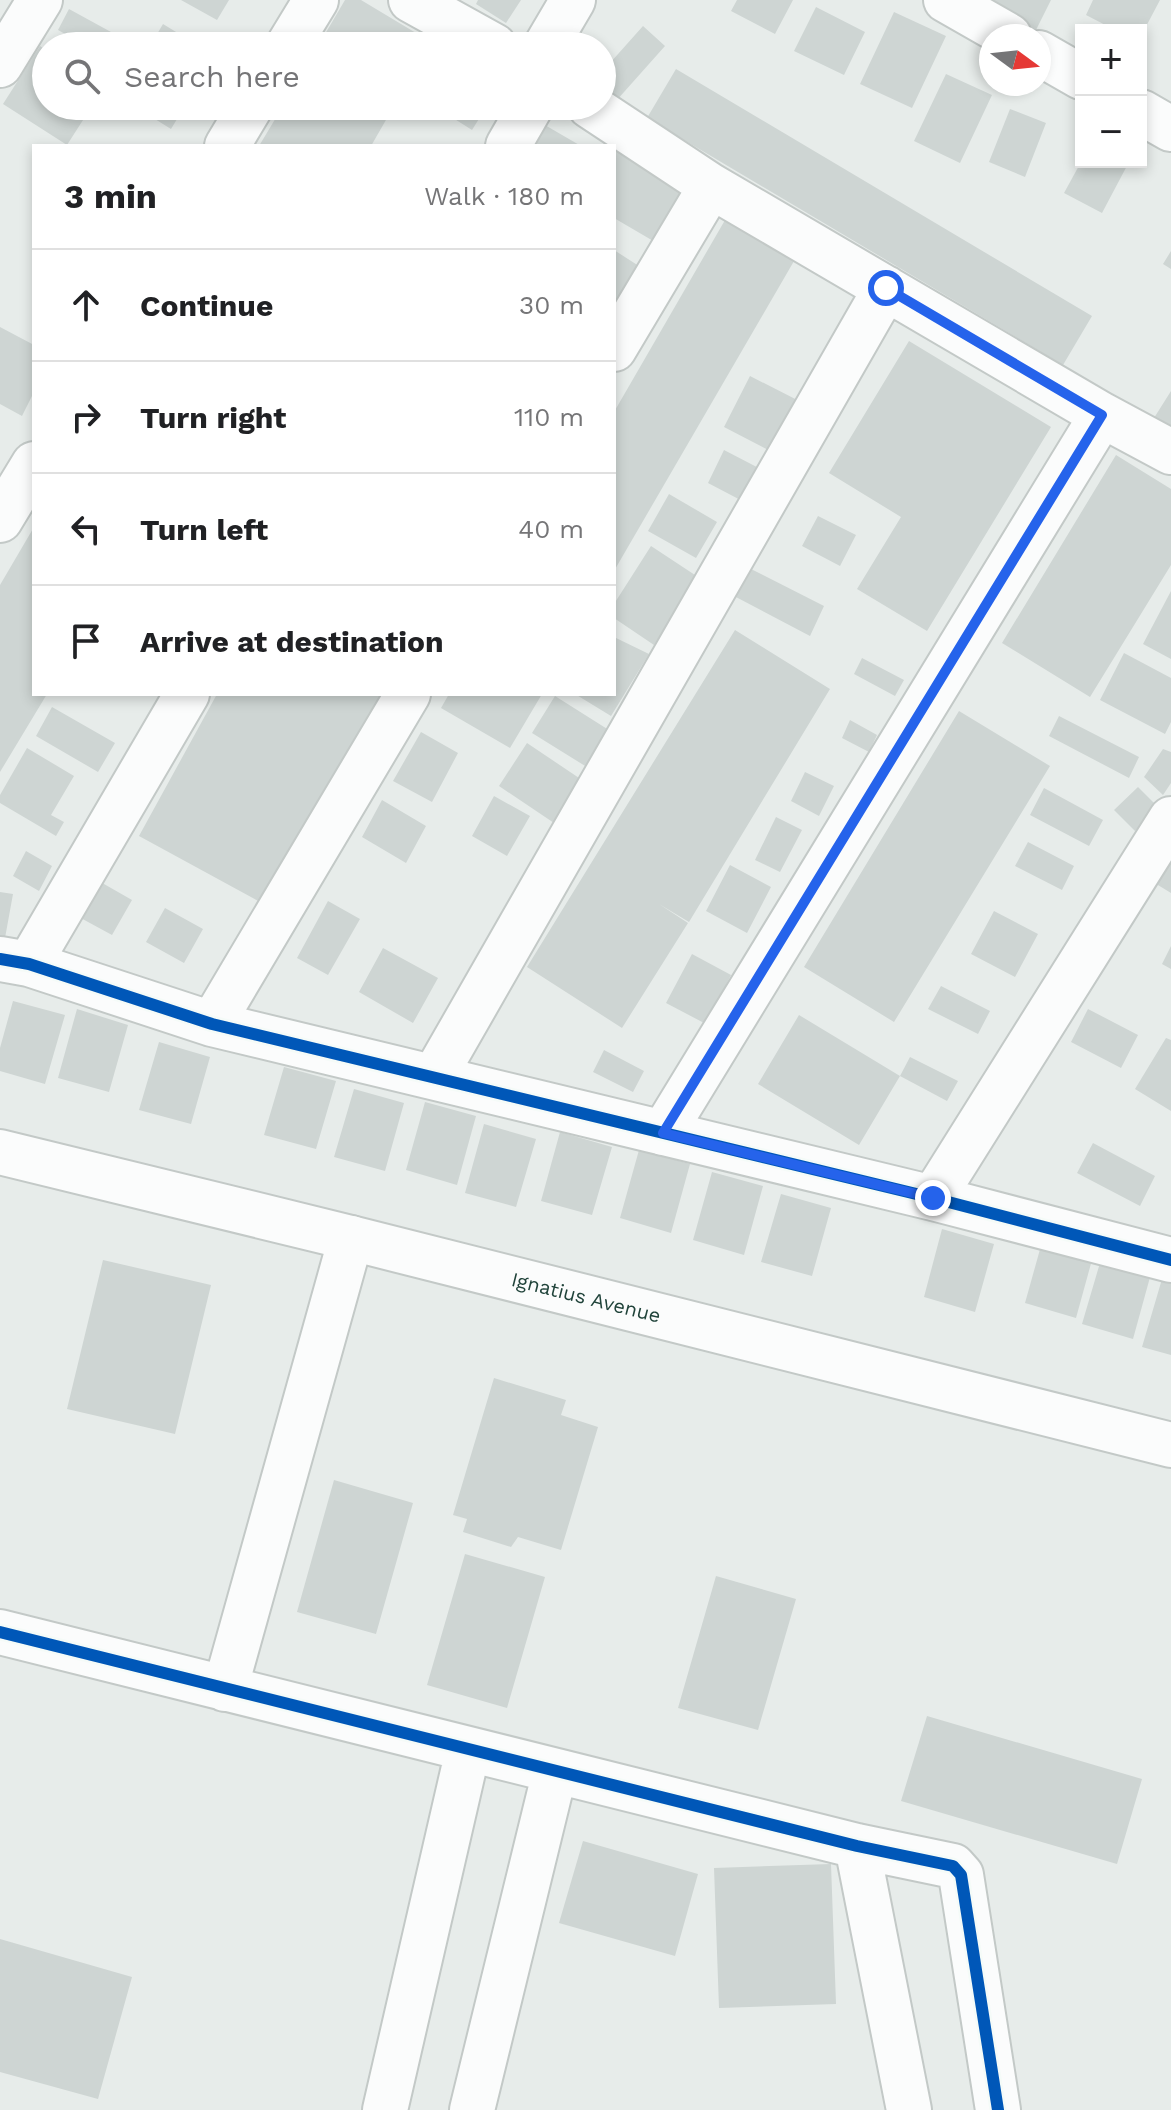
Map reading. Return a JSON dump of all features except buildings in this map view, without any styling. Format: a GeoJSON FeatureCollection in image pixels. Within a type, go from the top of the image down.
{"type":"FeatureCollection","features":[{"type":"Feature","properties":{"kind":"street"},"geometry":{"type":"LineString","coordinates":[[0,65],[40,0]]}},
{"type":"Feature","properties":{"kind":"street"},"geometry":{"type":"LineString","coordinates":[[297,32],[316,0]]}},
{"type":"Feature","properties":{"kind":"street"},"geometry":{"type":"LineString","coordinates":[[411,0],[469,32]]}},
{"type":"Feature","properties":{"kind":"street"},"geometry":{"type":"LineString","coordinates":[[554,32],[573,0]]}},
{"type":"Feature","properties":{"kind":"street"},"geometry":{"type":"LineString","coordinates":[[946,0],[988,24]]}},
{"type":"Feature","properties":{"kind":"street"},"geometry":{"type":"LineString","coordinates":[[1051,60],[1075,74]]}},
{"type":"Feature","properties":{"kind":"street"},"geometry":{"type":"LineString","coordinates":[[1147,115],[1171,129]]}},
{"type":"Feature","properties":{"kind":"street"},"geometry":{"type":"LineString","coordinates":[[228,144],[243,120]]}},
{"type":"Feature","properties":{"kind":"street"},"geometry":{"type":"LineString","coordinates":[[509,144],[523,120]]}},
{"type":"Feature","properties":{"kind":"street"},"geometry":{"type":"LineString","coordinates":[[611,120],[711,186],[1102,415],[1171,452]]}},
{"type":"Feature","properties":{"kind":"street"},"geometry":{"type":"LineString","coordinates":[[616,346],[711,186]]}},
{"type":"Feature","properties":{"kind":"street"},"geometry":{"type":"LineString","coordinates":[[434,1077],[886,288]]}},
{"type":"Feature","properties":{"kind":"street"},"geometry":{"type":"LineString","coordinates":[[663,1133],[1102,415]]}},
{"type":"Feature","properties":{"kind":"street"},"geometry":{"type":"LineString","coordinates":[[0,520],[32,467]]}},
{"type":"Feature","properties":{"kind":"street"},"geometry":{"type":"LineString","coordinates":[[186,696],[14,962],[212,1024],[933,1198],[1171,1260]]}},
{"type":"Feature","properties":{"kind":"street"},"geometry":{"type":"LineString","coordinates":[[212,1024],[407,696]]}},
{"type":"Feature","properties":{"kind":"street"},"geometry":{"type":"LineString","coordinates":[[933,1198],[1171,819]]}},
{"type":"Feature","properties":{"kind":"street","name":"Ignatius Avenue"},"geometry":{"type":"LineString","coordinates":[[0,1152],[1171,1445]]}},
{"type":"Feature","properties":{"kind":"street"},"geometry":{"type":"LineString","coordinates":[[225,1689],[351,1238]]}},
{"type":"Feature","properties":{"kind":"street"},"geometry":{"type":"LineString","coordinates":[[0,1632],[857,1846],[953,1866],[961,1875],[998,2110]]}},
{"type":"Feature","properties":{"kind":"street"},"geometry":{"type":"LineString","coordinates":[[385,2110],[468,1750]]}},
{"type":"Feature","properties":{"kind":"street"},"geometry":{"type":"LineString","coordinates":[[472,2110],[555,1771]]}},
{"type":"Feature","properties":{"kind":"street"},"geometry":{"type":"LineString","coordinates":[[857,1846],[909,2110]]}},
{"type":"Feature","properties":{"kind":"cycle path"},"geometry":{"type":"LineString","coordinates":[[0,959],[29,964],[212,1024],[933,1198],[1171,1260]]}},
{"type":"Feature","properties":{"kind":"cycle path"},"geometry":{"type":"LineString","coordinates":[[0,1632],[857,1846],[953,1866],[961,1875],[998,2110]]}},
{"type":"Feature","properties":{"kind":"route"},"geometry":{"type":"LineString","coordinates":[[886,288],[1102,415],[663,1133],[933,1198]]}}]}
